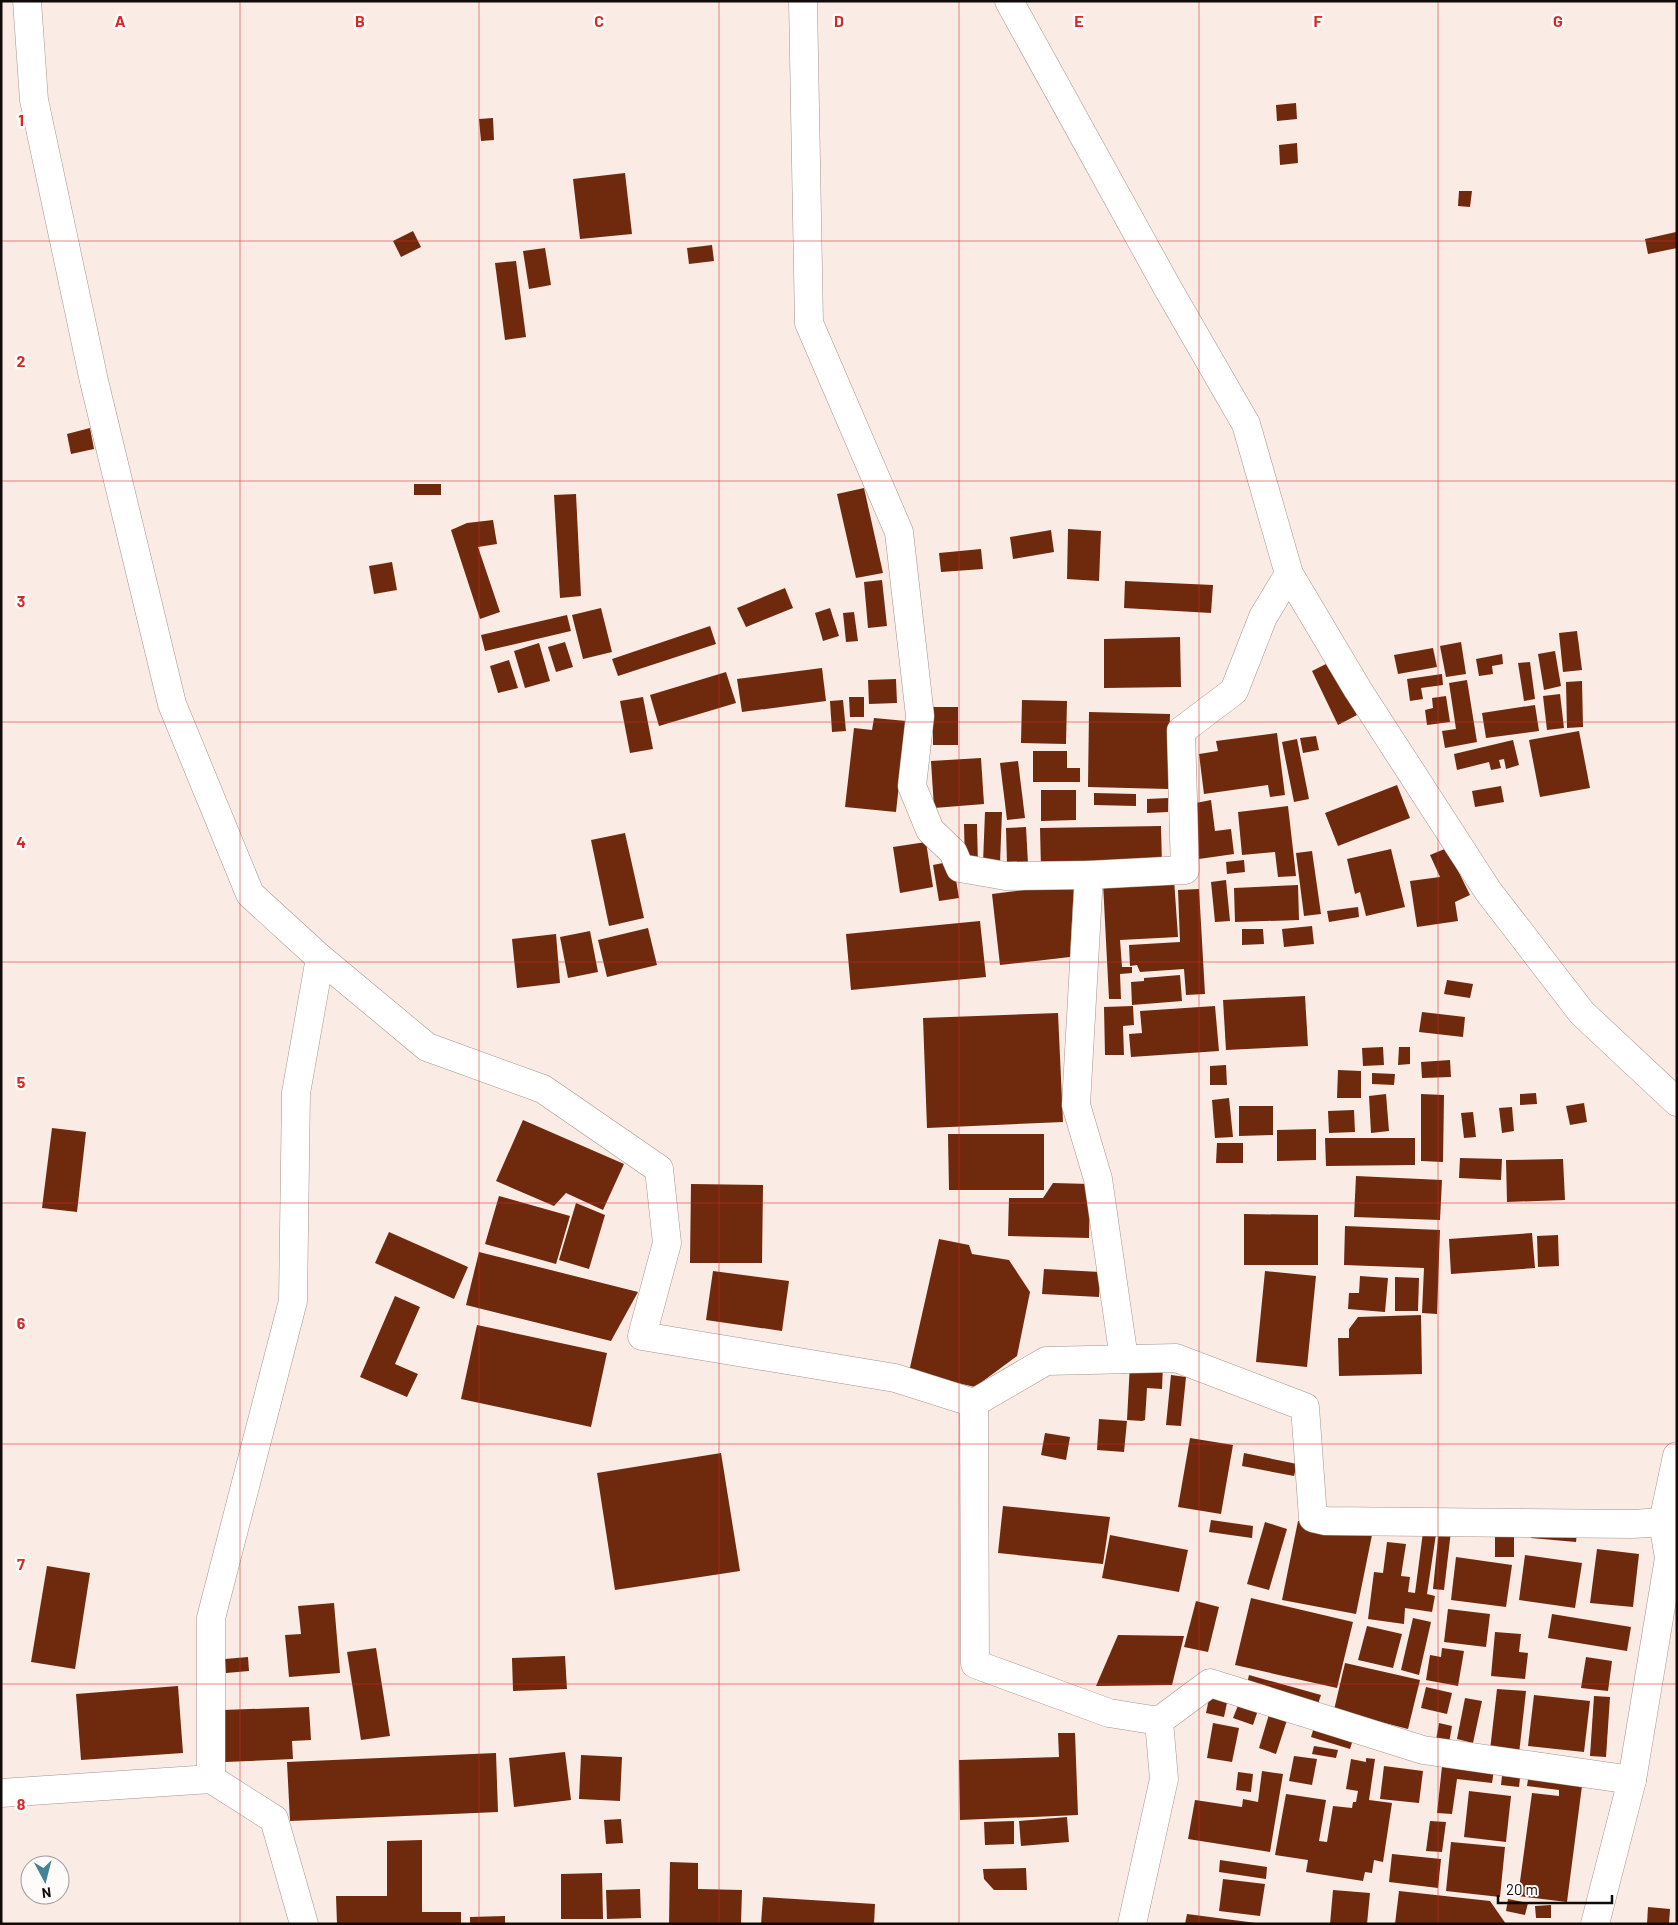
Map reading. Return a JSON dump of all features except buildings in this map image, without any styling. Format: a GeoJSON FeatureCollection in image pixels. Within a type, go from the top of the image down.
{"type":"FeatureCollection","features":[{"type":"Feature","properties":{"kind":"street"},"geometry":{"type":"LineString","coordinates":[[27,1],[34,100],[94,381],[172,704],[250,894],[320,958],[427,1047],[543,1088],[659,1169],[667,1243],[642,1336],[895,1378],[974,1403],[1046,1362],[1176,1358],[1305,1407],[1314,1518],[1326,1521],[1633,1524],[1663,1522]]}},
{"type":"Feature","properties":{"kind":"street"},"geometry":{"type":"LineString","coordinates":[[803,1],[809,323],[899,532],[920,716],[912,786],[930,830],[953,852],[960,868],[1006,876],[1089,875],[1185,870],[1181,731],[1234,691],[1263,616],[1289,574]]}},
{"type":"Feature","properties":{"kind":"street"},"geometry":{"type":"LineString","coordinates":[[1009,1],[1167,287],[1246,424],[1289,574],[1358,690],[1488,891],[1582,1013],[1677,1102]]}},
{"type":"Feature","properties":{"kind":"street"},"geometry":{"type":"LineString","coordinates":[[1089,875],[1076,1105],[1098,1179],[1124,1359]]}},
{"type":"Feature","properties":{"kind":"street"},"geometry":{"type":"LineString","coordinates":[[211,1779],[211,1618],[293,1301],[296,1093],[320,958]]}},
{"type":"Feature","properties":{"kind":"street"},"geometry":{"type":"LineString","coordinates":[[974,1403],[975,1664],[1109,1713],[1159,1721],[1210,1683],[1423,1750],[1632,1780]]}},
{"type":"Feature","properties":{"kind":"street"},"geometry":{"type":"LineString","coordinates":[[1595,1924],[1632,1780],[1669,1558],[1663,1522],[1677,1456]]}},
{"type":"Feature","properties":{"kind":"street"},"geometry":{"type":"LineString","coordinates":[[1132,1924],[1164,1780],[1159,1721]]}},
{"type":"Feature","properties":{"kind":"street"},"geometry":{"type":"LineString","coordinates":[[1,1793],[211,1779],[274,1819],[304,1924]]}}]}
